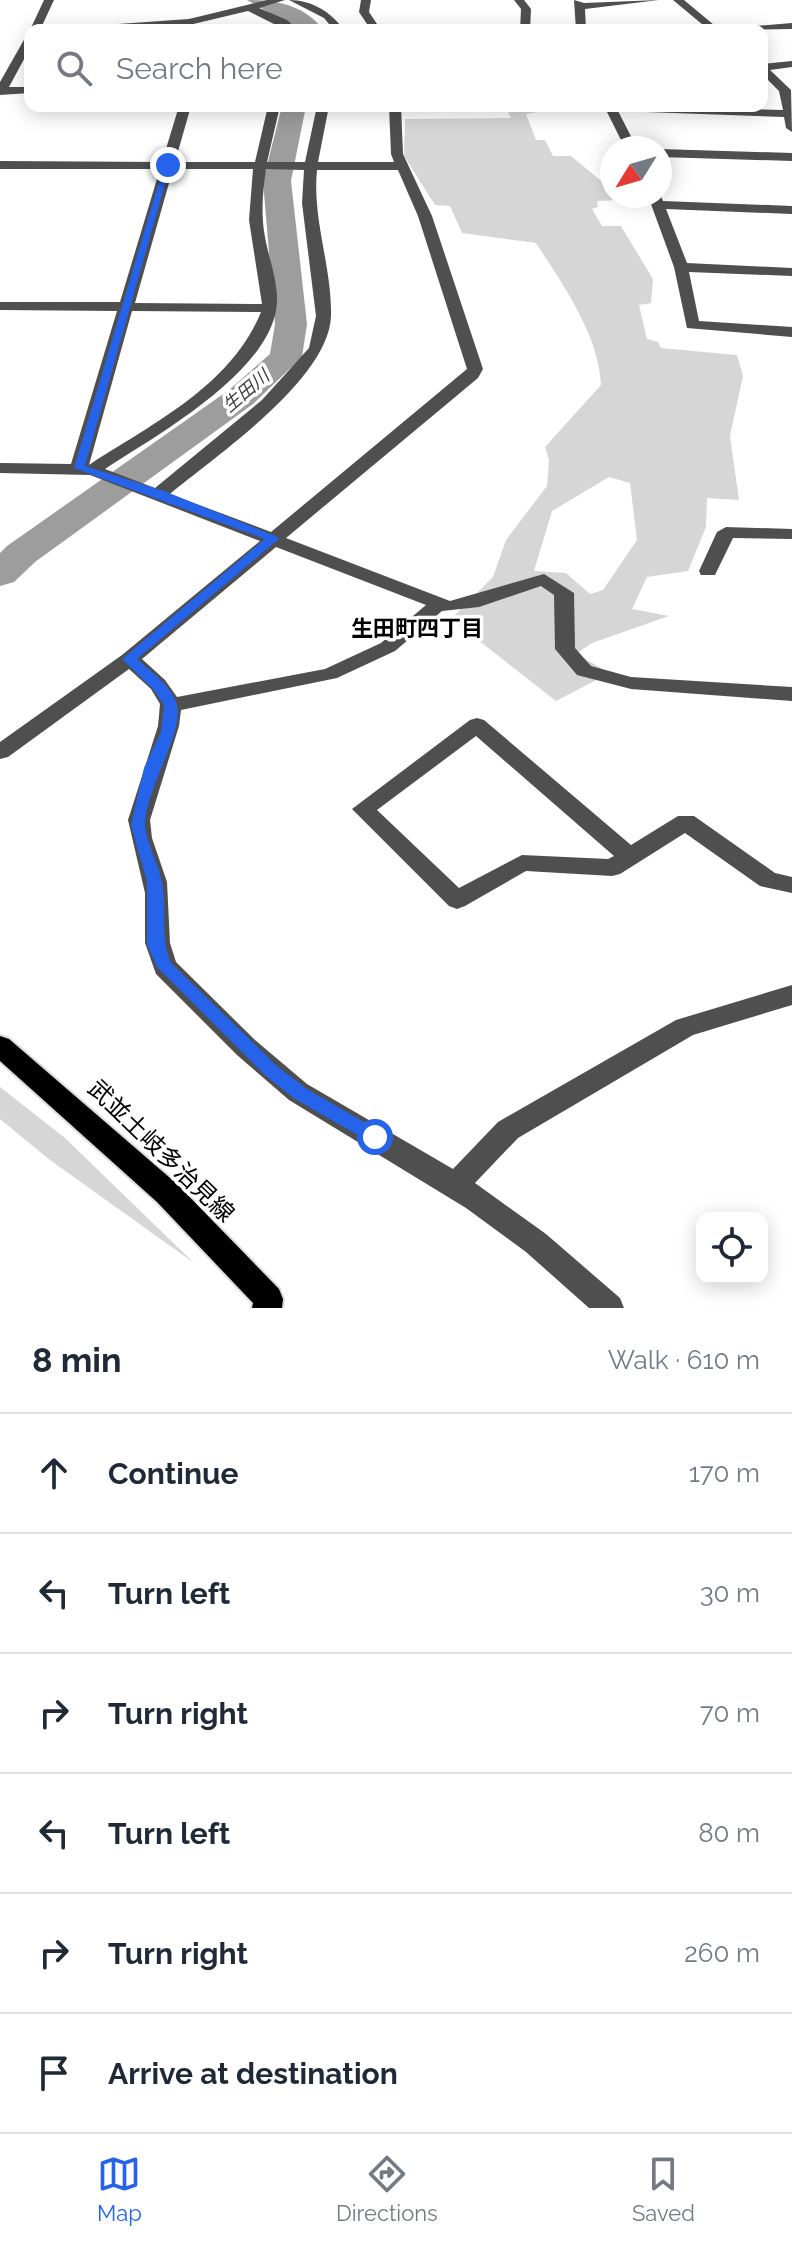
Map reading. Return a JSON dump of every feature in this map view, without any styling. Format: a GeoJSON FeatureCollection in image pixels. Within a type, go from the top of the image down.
{"type":"FeatureCollection","features":[{"type":"Feature","properties":{"kind":"main road","name":"武並土岐多治見線"},"geometry":{"type":"LineString","coordinates":[[0,1046],[167,1193],[271,1305]]}},
{"type":"Feature","properties":{"kind":"street"},"geometry":{"type":"LineString","coordinates":[[38,24],[49,0]]}},
{"type":"Feature","properties":{"kind":"street"},"geometry":{"type":"LineString","coordinates":[[232,0],[286,24]]}},
{"type":"Feature","properties":{"kind":"street"},"geometry":{"type":"LineString","coordinates":[[161,24],[189,22],[280,0]]}},
{"type":"Feature","properties":{"kind":"street"},"geometry":{"type":"LineString","coordinates":[[294,0],[328,16],[334,24]]}},
{"type":"Feature","properties":{"kind":"street"},"geometry":{"type":"LineString","coordinates":[[366,0],[364,12],[372,24]]}},
{"type":"Feature","properties":{"kind":"street"},"geometry":{"type":"LineString","coordinates":[[519,0],[526,9],[525,24]]}},
{"type":"Feature","properties":{"kind":"street"},"geometry":{"type":"LineString","coordinates":[[581,24],[579,3],[654,0]]}},
{"type":"Feature","properties":{"kind":"street"},"geometry":{"type":"LineString","coordinates":[[678,0],[708,24]]}},
{"type":"Feature","properties":{"kind":"street"},"geometry":{"type":"LineString","coordinates":[[207,24],[209,17]]}},
{"type":"Feature","properties":{"kind":"street"},"geometry":{"type":"LineString","coordinates":[[768,28],[792,26]]}},
{"type":"Feature","properties":{"kind":"street"},"geometry":{"type":"LineString","coordinates":[[0,91],[24,49]]}},
{"type":"Feature","properties":{"kind":"street"},"geometry":{"type":"LineString","coordinates":[[768,67],[792,64]]}},
{"type":"Feature","properties":{"kind":"street"},"geometry":{"type":"LineString","coordinates":[[768,73],[788,89],[792,128]]}},
{"type":"Feature","properties":{"kind":"street"},"geometry":{"type":"LineString","coordinates":[[0,91],[24,90]]}},
{"type":"Feature","properties":{"kind":"street"},"geometry":{"type":"LineString","coordinates":[[86,469],[126,306],[183,112]]}},
{"type":"Feature","properties":{"kind":"street"},"geometry":{"type":"LineString","coordinates":[[86,469],[202,395],[236,366],[257,338],[270,308],[256,220],[260,166],[273,112]]}},
{"type":"Feature","properties":{"kind":"street"},"geometry":{"type":"LineString","coordinates":[[160,493],[289,382],[316,348],[324,323],[309,200],[314,136],[321,112]]}},
{"type":"Feature","properties":{"kind":"street"},"geometry":{"type":"LineString","coordinates":[[0,752],[129,659],[475,369],[425,216],[397,154],[395,112]]}},
{"type":"Feature","properties":{"kind":"street"},"geometry":{"type":"LineString","coordinates":[[613,112],[625,136]]}},
{"type":"Feature","properties":{"kind":"street"},"geometry":{"type":"LineString","coordinates":[[739,112],[790,114]]}},
{"type":"Feature","properties":{"kind":"street"},"geometry":{"type":"LineString","coordinates":[[672,153],[792,157]]}},
{"type":"Feature","properties":{"kind":"street"},"geometry":{"type":"LineString","coordinates":[[0,165],[401,166]]}},
{"type":"Feature","properties":{"kind":"street"},"geometry":{"type":"LineString","coordinates":[[672,201],[792,210]]}},
{"type":"Feature","properties":{"kind":"street"},"geometry":{"type":"LineString","coordinates":[[660,208],[681,267],[692,325],[792,332]]}},
{"type":"Feature","properties":{"kind":"street"},"geometry":{"type":"LineString","coordinates":[[681,267],[792,272]]}},
{"type":"Feature","properties":{"kind":"street"},"geometry":{"type":"LineString","coordinates":[[0,306],[270,308]]}},
{"type":"Feature","properties":{"kind":"street"},"geometry":{"type":"LineString","coordinates":[[0,468],[86,469],[160,493],[439,604],[468,606],[526,583],[544,580],[564,593],[565,649],[584,671],[631,683],[792,694]]}},
{"type":"Feature","properties":{"kind":"street"},"geometry":{"type":"LineString","coordinates":[[708,571],[726,532],[792,534]]}},
{"type":"Feature","properties":{"kind":"street"},"geometry":{"type":"LineString","coordinates":[[170,705],[330,674],[388,647],[439,604]]}},
{"type":"Feature","properties":{"kind":"street"},"geometry":{"type":"LineString","coordinates":[[129,659],[159,687],[170,705],[168,732],[151,768],[138,825],[155,882],[155,944],[165,967],[272,1072],[301,1094],[456,1185],[517,1228],[580,1279],[609,1308]]}},
{"type":"Feature","properties":{"kind":"street"},"geometry":{"type":"LineString","coordinates":[[630,857],[477,725],[363,809],[457,900],[522,863],[612,868],[630,857],[686,822],[768,880],[792,885]]}},
{"type":"Feature","properties":{"kind":"street"},"geometry":{"type":"LineString","coordinates":[[456,1185],[508,1130],[685,1027],[792,995]]}},
{"type":"Feature","properties":{"kind":"shaded area"},"geometry":{"type":"Polygon","coordinates":[[[508,112],[536,112],[526,114],[536,140],[545,140],[553,156],[571,156],[600,180],[600,201],[597,201],[598,207],[592,209],[602,226],[621,226],[653,279],[651,303],[639,305],[647,339],[658,342],[661,348],[737,355],[743,376],[730,436],[739,500],[707,498],[706,527],[688,571],[647,577],[632,609],[669,616],[592,643],[576,654],[610,673],[556,701],[451,619],[493,577],[506,540],[547,486],[549,460],[545,447],[601,385],[594,348],[578,311],[536,243],[462,233],[450,206],[435,205],[404,156],[405,119],[511,118],[508,112]],[[609,477],[552,511],[534,571],[566,573],[590,594],[603,590],[637,540],[630,483],[609,477]]]}},
{"type":"Feature","properties":{"kind":"shaded area"},"geometry":{"type":"Polygon","coordinates":[[[0,1087],[65,1138],[194,1263],[50,1160],[0,1119],[0,1087]]]}},
{"type":"Feature","properties":{"kind":"waterway","name":"生田川"},"geometry":{"type":"LineString","coordinates":[[258,0],[306,24]]}},
{"type":"Feature","properties":{"kind":"waterway","name":"生田川"},"geometry":{"type":"LineString","coordinates":[[0,574],[21,554],[241,397],[286,357],[291,324],[277,181],[293,112]]}},
{"type":"Feature","properties":{"kind":"district","name":"生田町四丁目"},"geometry":{"type":"Point","coordinates":[417,628]}},
{"type":"Feature","properties":{"kind":"route"},"geometry":{"type":"LineString","coordinates":[[168,165],[79,468],[160,493],[274,538],[129,659],[159,687],[170,705],[168,732],[151,768],[138,825],[155,882],[155,944],[165,967],[272,1072],[301,1094],[375,1137]]}}]}
